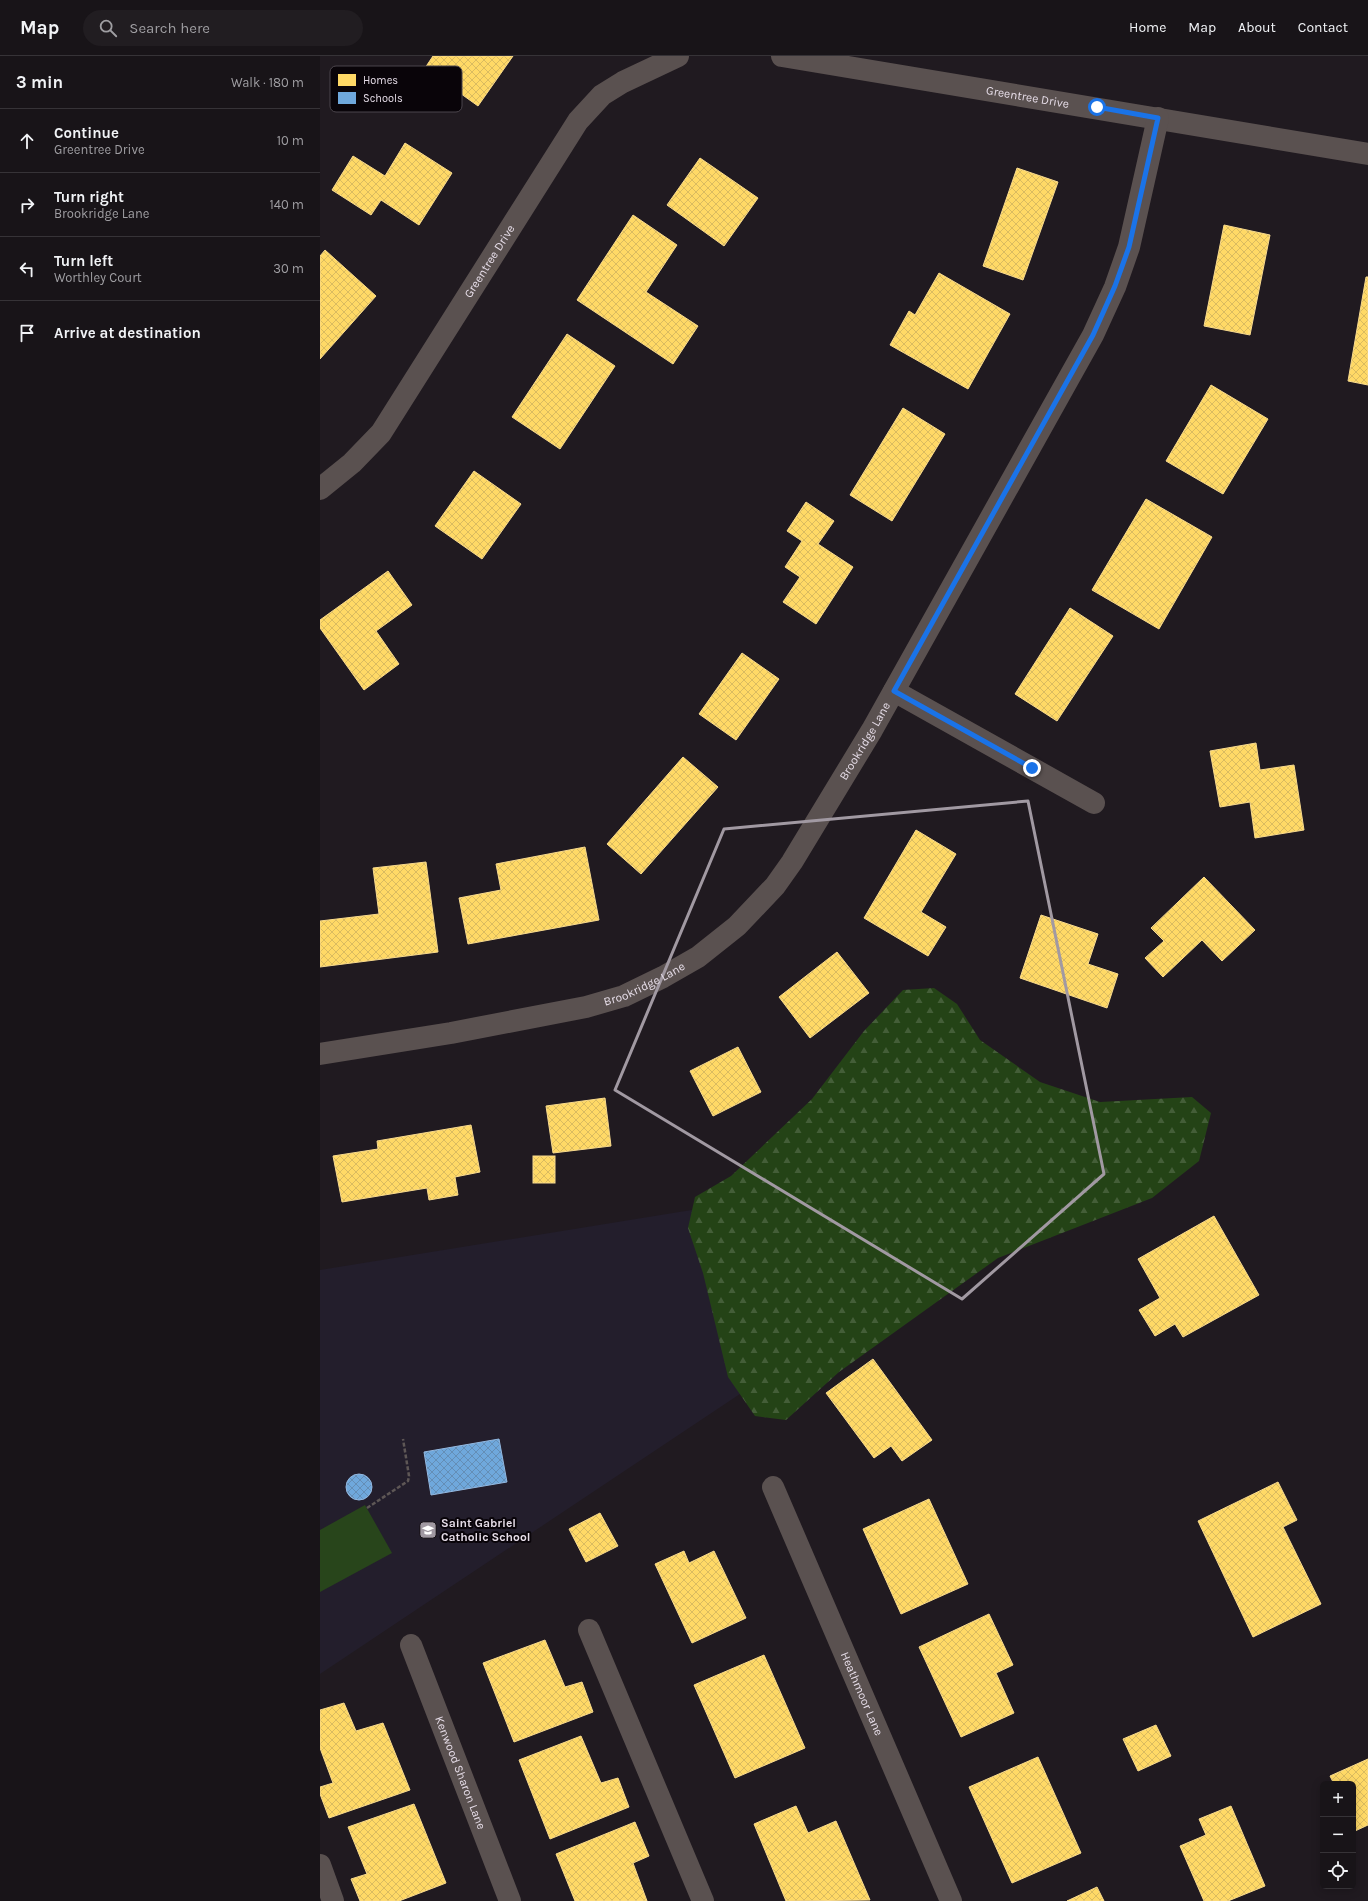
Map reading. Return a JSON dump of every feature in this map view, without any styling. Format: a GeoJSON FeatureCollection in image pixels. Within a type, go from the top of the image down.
{"type":"FeatureCollection","features":[{"type":"Feature","properties":{"kind":"street","name":"Greentree Drive"},"geometry":{"type":"LineString","coordinates":[[320,489],[352,463],[381,433],[462,307],[578,121],[602,95],[623,82],[678,56]]}},
{"type":"Feature","properties":{"kind":"street","name":"Greentree Drive"},"geometry":{"type":"LineString","coordinates":[[782,56],[1368,154]]}},
{"type":"Feature","properties":{"kind":"street","name":"Brookridge Lane"},"geometry":{"type":"LineString","coordinates":[[320,1054],[451,1033],[586,1007],[624,996],[663,977],[698,956],[737,926],[775,886],[800,849],[872,730],[1096,328],[1115,286],[1129,247],[1158,118]]}},
{"type":"Feature","properties":{"kind":"street"},"geometry":{"type":"LineString","coordinates":[[894,691],[1094,803]]}},
{"type":"Feature","properties":{"kind":"street","name":"Heathmoor Lane"},"geometry":{"type":"LineString","coordinates":[[773,1487],[951,1901]]}},
{"type":"Feature","properties":{"kind":"street"},"geometry":{"type":"LineString","coordinates":[[589,1630],[704,1901]]}},
{"type":"Feature","properties":{"kind":"street","name":"Kenwood Sharon Lane"},"geometry":{"type":"LineString","coordinates":[[411,1645],[510,1901]]}},
{"type":"Feature","properties":{"kind":"street"},"geometry":{"type":"LineString","coordinates":[[320,1865],[333,1901]]}},
{"type":"Feature","properties":{"kind":"path"},"geometry":{"type":"LineString","coordinates":[[367,1508],[408,1481],[409,1476],[403,1440]]}},
{"type":"Feature","properties":{"kind":"highlighted area"},"geometry":{"type":"Polygon","coordinates":[[[1028,801],[1104,1174],[962,1299],[615,1090],[724,829],[1028,801]]]}},
{"type":"Feature","properties":{"kind":"shaded area","name":"Saint Gabriel Catholic School"},"geometry":{"type":"Polygon","coordinates":[[[1199,1128],[752,1386],[320,1674],[320,1270],[1199,1128]]]}},
{"type":"Feature","properties":{"kind":"green space"},"geometry":{"type":"Polygon","coordinates":[[[934,988],[957,1004],[980,1040],[1040,1082],[1100,1102],[1192,1097],[1211,1113],[1199,1161],[1152,1198],[998,1258],[839,1372],[786,1420],[755,1416],[728,1377],[703,1273],[688,1228],[695,1197],[731,1176],[812,1099],[864,1031],[903,990],[934,988]]]}},
{"type":"Feature","properties":{"kind":"green space"},"geometry":{"type":"Polygon","coordinates":[[[365,1505],[392,1553],[320,1592],[320,1530],[365,1505]]]}},
{"type":"Feature","properties":{"kind":"building: Homes"},"geometry":{"type":"Polygon","coordinates":[[[433,56],[513,56],[478,106],[462,95],[462,66],[426,66],[433,56]]]}},
{"type":"Feature","properties":{"kind":"building: Homes"},"geometry":{"type":"Polygon","coordinates":[[[405,143],[452,173],[419,225],[381,200],[371,215],[332,190],[353,156],[385,176],[405,143]]]}},
{"type":"Feature","properties":{"kind":"building: Homes"},"geometry":{"type":"Polygon","coordinates":[[[700,158],[758,198],[724,246],[667,205],[700,158]]]}},
{"type":"Feature","properties":{"kind":"building: Homes"},"geometry":{"type":"Polygon","coordinates":[[[1017,168],[1058,182],[1023,280],[983,266],[1017,168]]]}},
{"type":"Feature","properties":{"kind":"building: Homes"},"geometry":{"type":"Polygon","coordinates":[[[633,215],[677,245],[646,292],[698,326],[673,364],[577,300],[633,215]]]}},
{"type":"Feature","properties":{"kind":"building: Homes"},"geometry":{"type":"Polygon","coordinates":[[[1224,225],[1270,235],[1250,335],[1204,326],[1224,225]]]}},
{"type":"Feature","properties":{"kind":"building: Homes"},"geometry":{"type":"Polygon","coordinates":[[[325,250],[376,296],[320,359],[320,256],[325,250]]]}},
{"type":"Feature","properties":{"kind":"building: Homes"},"geometry":{"type":"Polygon","coordinates":[[[939,273],[1010,314],[968,389],[890,345],[909,311],[915,315],[939,273]]]}},
{"type":"Feature","properties":{"kind":"building: Homes"},"geometry":{"type":"Polygon","coordinates":[[[1366,277],[1368,277],[1368,385],[1348,381],[1366,277]]]}},
{"type":"Feature","properties":{"kind":"building: Homes"},"geometry":{"type":"Polygon","coordinates":[[[567,334],[615,366],[560,449],[512,417],[567,334]]]}},
{"type":"Feature","properties":{"kind":"building: Homes"},"geometry":{"type":"Polygon","coordinates":[[[1211,385],[1268,419],[1223,494],[1166,461],[1211,385]]]}},
{"type":"Feature","properties":{"kind":"building: Homes"},"geometry":{"type":"Polygon","coordinates":[[[903,408],[945,434],[892,521],[850,495],[903,408]]]}},
{"type":"Feature","properties":{"kind":"building: Homes"},"geometry":{"type":"Polygon","coordinates":[[[474,471],[521,504],[482,559],[435,526],[474,471]]]}},
{"type":"Feature","properties":{"kind":"building: Homes"},"geometry":{"type":"Polygon","coordinates":[[[1146,499],[1212,537],[1159,629],[1092,590],[1146,499]]]}},
{"type":"Feature","properties":{"kind":"building: Homes"},"geometry":{"type":"Polygon","coordinates":[[[806,502],[834,521],[818,544],[853,567],[816,624],[783,602],[800,577],[785,567],[802,541],[787,531],[806,502]]]}},
{"type":"Feature","properties":{"kind":"building: Homes"},"geometry":{"type":"Polygon","coordinates":[[[388,571],[412,605],[376,631],[399,664],[364,690],[320,628],[320,620],[388,571]]]}},
{"type":"Feature","properties":{"kind":"building: Homes"},"geometry":{"type":"Polygon","coordinates":[[[1070,608],[1113,636],[1057,721],[1015,694],[1070,608]]]}},
{"type":"Feature","properties":{"kind":"building: Homes"},"geometry":{"type":"Polygon","coordinates":[[[742,653],[779,679],[736,740],[699,714],[742,653]]]}},
{"type":"Feature","properties":{"kind":"building: Homes"},"geometry":{"type":"Polygon","coordinates":[[[1256,743],[1260,770],[1294,765],[1304,830],[1255,838],[1250,802],[1220,807],[1210,751],[1256,743]]]}},
{"type":"Feature","properties":{"kind":"building: Homes"},"geometry":{"type":"Polygon","coordinates":[[[683,757],[718,787],[641,874],[607,844],[683,757]]]}},
{"type":"Feature","properties":{"kind":"building: Homes"},"geometry":{"type":"Polygon","coordinates":[[[916,830],[956,854],[921,912],[946,927],[928,956],[864,918],[916,830]]]}},
{"type":"Feature","properties":{"kind":"building: Homes"},"geometry":{"type":"Polygon","coordinates":[[[585,847],[599,920],[468,944],[459,898],[501,890],[496,864],[585,847]]]}},
{"type":"Feature","properties":{"kind":"building: Homes"},"geometry":{"type":"Polygon","coordinates":[[[426,862],[438,952],[320,967],[320,921],[379,914],[373,868],[426,862]]]}},
{"type":"Feature","properties":{"kind":"building: Homes"},"geometry":{"type":"Polygon","coordinates":[[[1204,877],[1255,930],[1222,961],[1202,940],[1163,977],[1145,958],[1164,941],[1151,928],[1204,877]]]}},
{"type":"Feature","properties":{"kind":"building: Homes"},"geometry":{"type":"Polygon","coordinates":[[[1041,915],[1098,934],[1088,964],[1118,974],[1107,1008],[1020,978],[1041,915]]]}},
{"type":"Feature","properties":{"kind":"building: Homes"},"geometry":{"type":"Polygon","coordinates":[[[837,952],[869,993],[810,1038],[779,997],[837,952]]]}},
{"type":"Feature","properties":{"kind":"building: Homes"},"geometry":{"type":"Polygon","coordinates":[[[738,1047],[761,1092],[713,1116],[690,1071],[738,1047]]]}},
{"type":"Feature","properties":{"kind":"building: Homes"},"geometry":{"type":"Polygon","coordinates":[[[605,1098],[611,1146],[553,1153],[546,1106],[605,1098]]]}},
{"type":"Feature","properties":{"kind":"building: Homes"},"geometry":{"type":"Polygon","coordinates":[[[471,1125],[480,1172],[455,1177],[458,1195],[429,1200],[427,1188],[342,1202],[333,1156],[378,1149],[377,1141],[471,1125]]]}},
{"type":"Feature","properties":{"kind":"building: Homes"},"geometry":{"type":"Polygon","coordinates":[[[533,1156],[555,1156],[555,1183],[533,1183],[533,1156]]]}},
{"type":"Feature","properties":{"kind":"building: Homes"},"geometry":{"type":"Polygon","coordinates":[[[1214,1216],[1259,1295],[1183,1337],[1175,1324],[1155,1336],[1139,1310],[1160,1298],[1138,1259],[1214,1216]]]}},
{"type":"Feature","properties":{"kind":"building: Homes"},"geometry":{"type":"Polygon","coordinates":[[[873,1359],[932,1440],[902,1461],[891,1446],[874,1458],[826,1393],[873,1359]]]}},
{"type":"Feature","properties":{"kind":"building: Homes"},"geometry":{"type":"Polygon","coordinates":[[[1278,1482],[1297,1520],[1283,1527],[1321,1604],[1253,1637],[1198,1521],[1278,1482]]]}},
{"type":"Feature","properties":{"kind":"building: Homes"},"geometry":{"type":"Polygon","coordinates":[[[929,1499],[968,1584],[901,1614],[863,1529],[929,1499]]]}},
{"type":"Feature","properties":{"kind":"building: Homes"},"geometry":{"type":"Polygon","coordinates":[[[600,1513],[618,1546],[586,1562],[569,1529],[600,1513]]]}},
{"type":"Feature","properties":{"kind":"building: Homes"},"geometry":{"type":"Polygon","coordinates":[[[684,1551],[689,1563],[714,1551],[746,1618],[692,1643],[655,1564],[684,1551]]]}},
{"type":"Feature","properties":{"kind":"building: Homes"},"geometry":{"type":"Polygon","coordinates":[[[989,1614],[1013,1665],[996,1673],[1014,1713],[961,1737],[919,1647],[989,1614]]]}},
{"type":"Feature","properties":{"kind":"building: Homes"},"geometry":{"type":"Polygon","coordinates":[[[545,1640],[565,1687],[582,1682],[593,1712],[514,1742],[483,1663],[545,1640]]]}},
{"type":"Feature","properties":{"kind":"building: Homes"},"geometry":{"type":"Polygon","coordinates":[[[764,1655],[805,1748],[735,1778],[694,1685],[764,1655]]]}},
{"type":"Feature","properties":{"kind":"building: Homes"},"geometry":{"type":"Polygon","coordinates":[[[344,1703],[356,1731],[383,1723],[410,1790],[329,1818],[320,1794],[320,1787],[333,1783],[320,1748],[320,1710],[344,1703]]]}},
{"type":"Feature","properties":{"kind":"building: Homes"},"geometry":{"type":"Polygon","coordinates":[[[1156,1725],[1171,1756],[1138,1771],[1123,1739],[1156,1725]]]}},
{"type":"Feature","properties":{"kind":"building: Homes"},"geometry":{"type":"Polygon","coordinates":[[[581,1736],[601,1783],[618,1778],[629,1807],[550,1839],[519,1760],[581,1736]]]}},
{"type":"Feature","properties":{"kind":"building: Homes"},"geometry":{"type":"Polygon","coordinates":[[[1038,1757],[1081,1853],[1012,1883],[969,1787],[1038,1757]]]}},
{"type":"Feature","properties":{"kind":"building: Homes"},"geometry":{"type":"Polygon","coordinates":[[[1368,1759],[1368,1825],[1356,1831],[1356,1781],[1332,1781],[1330,1776],[1368,1759]]]}},
{"type":"Feature","properties":{"kind":"building: Homes"},"geometry":{"type":"Polygon","coordinates":[[[414,1804],[446,1883],[399,1901],[360,1901],[351,1879],[367,1874],[348,1827],[414,1804]]]}},
{"type":"Feature","properties":{"kind":"building: Homes"},"geometry":{"type":"Polygon","coordinates":[[[796,1806],[808,1833],[836,1821],[870,1900],[786,1901],[754,1824],[796,1806]]]}},
{"type":"Feature","properties":{"kind":"building: Homes"},"geometry":{"type":"Polygon","coordinates":[[[1231,1806],[1265,1886],[1228,1901],[1204,1901],[1180,1846],[1206,1835],[1199,1819],[1231,1806]]]}},
{"type":"Feature","properties":{"kind":"building: Homes"},"geometry":{"type":"Polygon","coordinates":[[[635,1822],[649,1856],[633,1863],[647,1901],[575,1901],[556,1854],[635,1822]]]}},
{"type":"Feature","properties":{"kind":"building: Homes"},"geometry":{"type":"Polygon","coordinates":[[[1097,1887],[1104,1901],[1067,1901],[1097,1887]]]}},
{"type":"Feature","properties":{"kind":"building: Schools"},"geometry":{"type":"Polygon","coordinates":[[[499,1439],[507,1482],[431,1495],[424,1452],[499,1439]]]}},
{"type":"Feature","properties":{"kind":"building: Schools"},"geometry":{"type":"Polygon","coordinates":[[[359,1474],[369,1477],[372,1487],[369,1497],[359,1500],[349,1497],[346,1487],[349,1477],[359,1474]]]}},
{"type":"Feature","properties":{"kind":"place","name":"Saint Gabriel Catholic School"},"geometry":{"type":"Point","coordinates":[428,1530]}},
{"type":"Feature","properties":{"kind":"route"},"geometry":{"type":"LineString","coordinates":[[1032,768],[894,691],[1093,335],[1115,286],[1129,247],[1158,118],[1097,107]]}}]}
